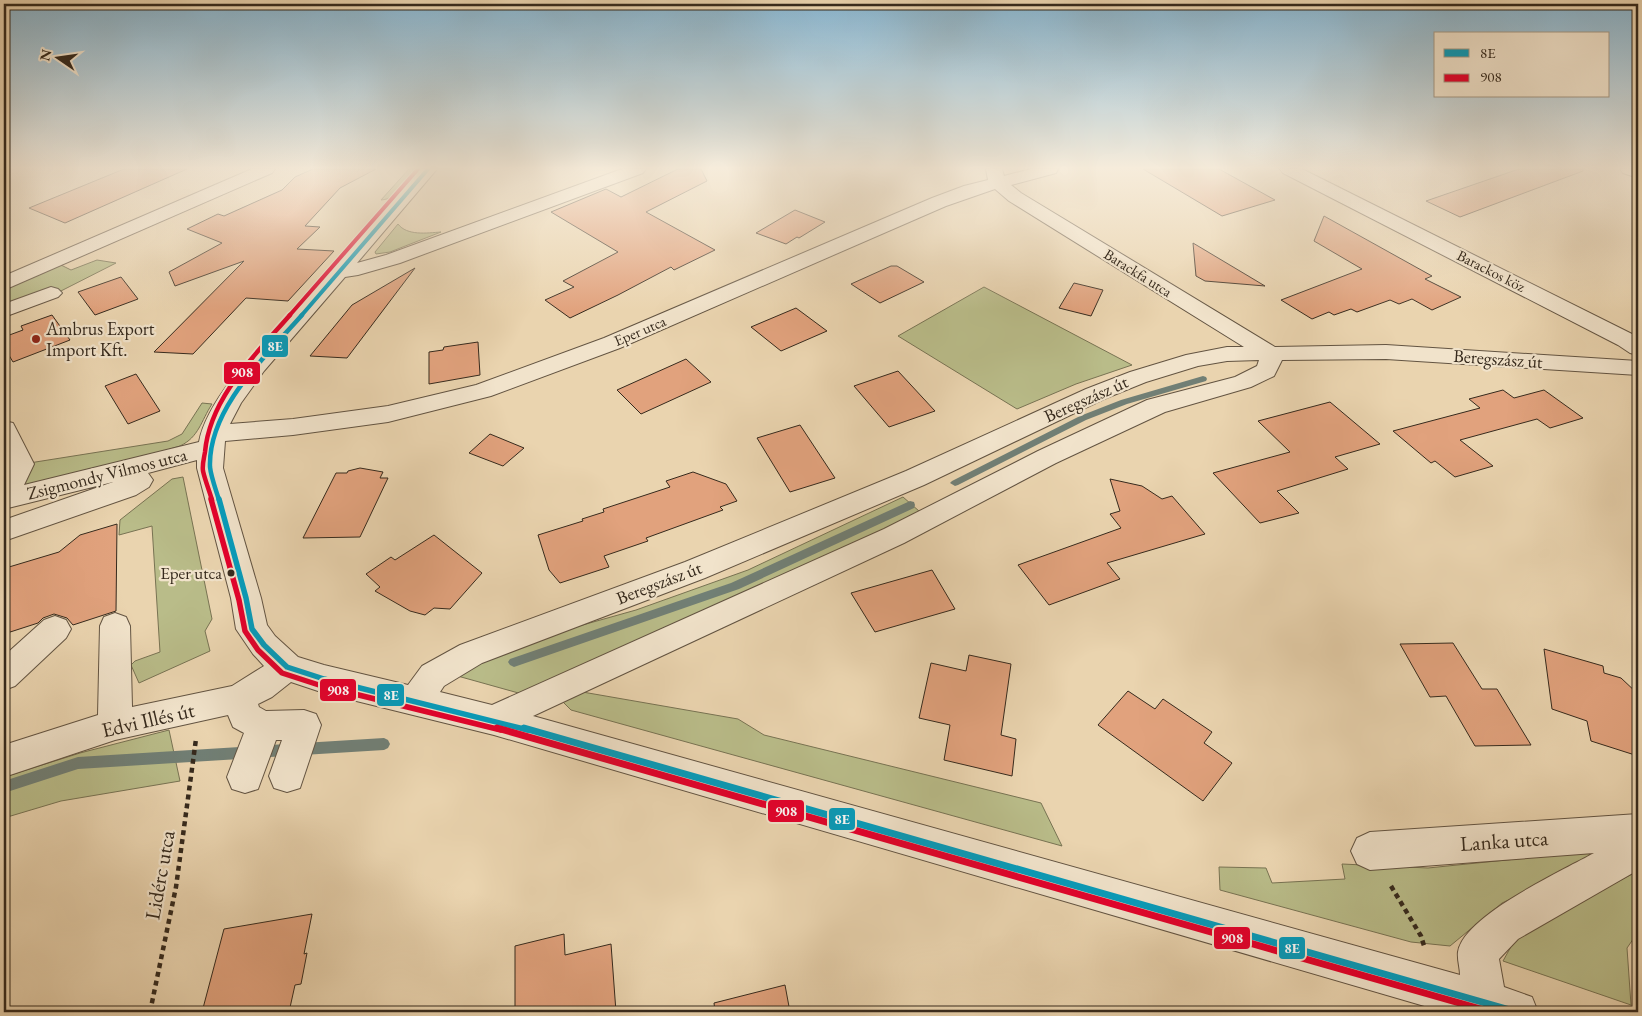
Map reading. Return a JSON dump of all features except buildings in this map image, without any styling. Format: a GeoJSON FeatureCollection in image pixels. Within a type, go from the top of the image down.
{"type":"FeatureCollection","features":[{"type":"Feature","properties":{"kind":"street"},"geometry":{"type":"LineString","coordinates":[[4,284],[158,216]]}},
{"type":"Feature","properties":{"kind":"street"},"geometry":{"type":"LineString","coordinates":[[387,216],[236,391],[221,415],[212,441],[210,468],[246,598],[252,629],[264,645],[287,667],[324,679],[494,720],[1501,1008]]}},
{"type":"Feature","properties":{"kind":"street"},"geometry":{"type":"LineString","coordinates":[[340,271],[358,269],[393,259],[508,216]]}},
{"type":"Feature","properties":{"kind":"street","name":"Eper utca"},"geometry":{"type":"LineString","coordinates":[[212,441],[293,427],[388,414],[483,391],[612,343],[906,216]]}},
{"type":"Feature","properties":{"kind":"street","name":"Barackfa utca"},"geometry":{"type":"LineString","coordinates":[[1047,216],[1268,352]]}},
{"type":"Feature","properties":{"kind":"street","name":"Barackos köz"},"geometry":{"type":"LineString","coordinates":[[1382,216],[1626,340],[1638,348]]}},
{"type":"Feature","properties":{"kind":"street"},"geometry":{"type":"LineString","coordinates":[[4,311],[51,293]]}},
{"type":"Feature","properties":{"kind":"street","name":"Beregszász út"},"geometry":{"type":"LineString","coordinates":[[415,701],[433,676],[471,654],[695,570],[915,478],[1095,394],[1138,377],[1194,360],[1227,354],[1268,352],[1386,352],[1638,368]]}},
{"type":"Feature","properties":{"kind":"street","name":"Beregszász út"},"geometry":{"type":"LineString","coordinates":[[494,720],[565,685],[894,536],[1047,457],[1156,406],[1243,382],[1266,371],[1271,362],[1268,352]]}},
{"type":"Feature","properties":{"kind":"street"},"geometry":{"type":"LineString","coordinates":[[4,429],[21,464],[4,498]]}},
{"type":"Feature","properties":{"kind":"street","name":"Zsigmondy Vilmos utca"},"geometry":{"type":"LineString","coordinates":[[4,498],[76,483],[154,463],[212,441]]}},
{"type":"Feature","properties":{"kind":"street"},"geometry":{"type":"LineString","coordinates":[[4,531],[126,488],[152,473],[154,463]]}},
{"type":"Feature","properties":{"kind":"street"},"geometry":{"type":"LineString","coordinates":[[915,478],[946,510]]}},
{"type":"Feature","properties":{"kind":"street"},"geometry":{"type":"LineString","coordinates":[[115,626],[115,725]]}},
{"type":"Feature","properties":{"kind":"street"},"geometry":{"type":"LineString","coordinates":[[4,676],[55,629]]}},
{"type":"Feature","properties":{"kind":"street","name":"Edvi Illés út"},"geometry":{"type":"LineString","coordinates":[[4,761],[115,725],[202,708],[239,698],[260,687],[287,667]]}},
{"type":"Feature","properties":{"kind":"street"},"geometry":{"type":"LineString","coordinates":[[239,698],[254,752],[304,725],[288,774]]}},
{"type":"Feature","properties":{"kind":"street","name":"Lanka utca"},"geometry":{"type":"LineString","coordinates":[[1370,851],[1638,832]]}},
{"type":"Feature","properties":{"kind":"street"},"geometry":{"type":"LineString","coordinates":[[1501,1008],[1478,952],[1504,925],[1638,849]]}},
{"type":"Feature","properties":{"kind":"path","name":"Lidérc utca"},"geometry":{"type":"LineString","coordinates":[[150,1012],[176,887],[196,742]]}},
{"type":"Feature","properties":{"kind":"path"},"geometry":{"type":"LineString","coordinates":[[1370,851],[1421,936],[1427,954]]}},
{"type":"Feature","properties":{"kind":"green space"},"geometry":{"type":"Polygon","coordinates":[[[398,224],[412,232],[441,232],[390,252],[376,254],[375,252],[398,224]]]}},
{"type":"Feature","properties":{"kind":"green space"},"geometry":{"type":"Polygon","coordinates":[[[97,260],[116,263],[55,294],[51,291],[4,308],[4,288],[40,270],[59,264],[71,270],[97,260]]]}},
{"type":"Feature","properties":{"kind":"green space"},"geometry":{"type":"Polygon","coordinates":[[[984,287],[1132,365],[1076,384],[1017,409],[898,336],[984,287]]]}},
{"type":"Feature","properties":{"kind":"green space"},"geometry":{"type":"Polygon","coordinates":[[[202,403],[212,404],[196,433],[180,446],[78,477],[4,492],[4,467],[168,441],[182,434],[202,403]]]}},
{"type":"Feature","properties":{"kind":"green space"},"geometry":{"type":"Polygon","coordinates":[[[183,477],[212,619],[205,631],[210,651],[139,683],[131,665],[135,661],[160,652],[152,526],[119,535],[120,520],[172,479],[183,477]]]}},
{"type":"Feature","properties":{"kind":"green space"},"geometry":{"type":"Polygon","coordinates":[[[903,497],[919,511],[919,516],[522,694],[454,675],[476,663],[554,633],[636,610],[748,570],[903,497]]]}},
{"type":"Feature","properties":{"kind":"green space"},"geometry":{"type":"Polygon","coordinates":[[[571,690],[738,719],[764,735],[1041,803],[1062,846],[571,710],[559,698],[571,690]]]}},
{"type":"Feature","properties":{"kind":"green space"},"geometry":{"type":"Polygon","coordinates":[[[169,730],[180,781],[61,801],[4,818],[4,777],[80,753],[169,730]]]}},
{"type":"Feature","properties":{"kind":"green space"},"geometry":{"type":"Polygon","coordinates":[[[1604,850],[1607,854],[1502,903],[1450,946],[1411,942],[1220,890],[1219,867],[1266,868],[1272,883],[1345,879],[1342,864],[1428,868],[1604,850]]]}},
{"type":"Feature","properties":{"kind":"green space"},"geometry":{"type":"Polygon","coordinates":[[[1638,871],[1638,932],[1627,948],[1631,1005],[1503,961],[1518,934],[1638,871]]]}},
{"type":"Feature","properties":{"kind":"waterway"},"geometry":{"type":"LineString","coordinates":[[955,483],[1083,418],[1124,402],[1203,379]]}},
{"type":"Feature","properties":{"kind":"waterway"},"geometry":{"type":"LineString","coordinates":[[514,662],[735,586],[910,505]]}},
{"type":"Feature","properties":{"kind":"waterway"},"geometry":{"type":"LineString","coordinates":[[4,787],[78,763],[384,744]]}},
{"type":"Feature","properties":{"kind":"transit line","name":"908"},"geometry":{"type":"LineString","coordinates":[[377,216],[250,361],[223,398],[210,422],[206,436],[203,469],[239,600],[245,631],[258,650],[282,673],[322,686],[492,727],[1491,1012]]}},
{"type":"Feature","properties":{"kind":"transit line","name":"8E"},"geometry":{"type":"LineString","coordinates":[[387,216],[237,390],[217,425],[211,452],[210,468],[246,598],[252,629],[264,645],[287,667],[324,679],[494,720],[1517,1012]]}},
{"type":"Feature","properties":{"kind":"place","name":"Ambrus Export Import Kft."},"geometry":{"type":"Point","coordinates":[36,339]}},
{"type":"Feature","properties":{"kind":"place","name":"Eper utca"},"geometry":{"type":"Point","coordinates":[231,573]}}]}
